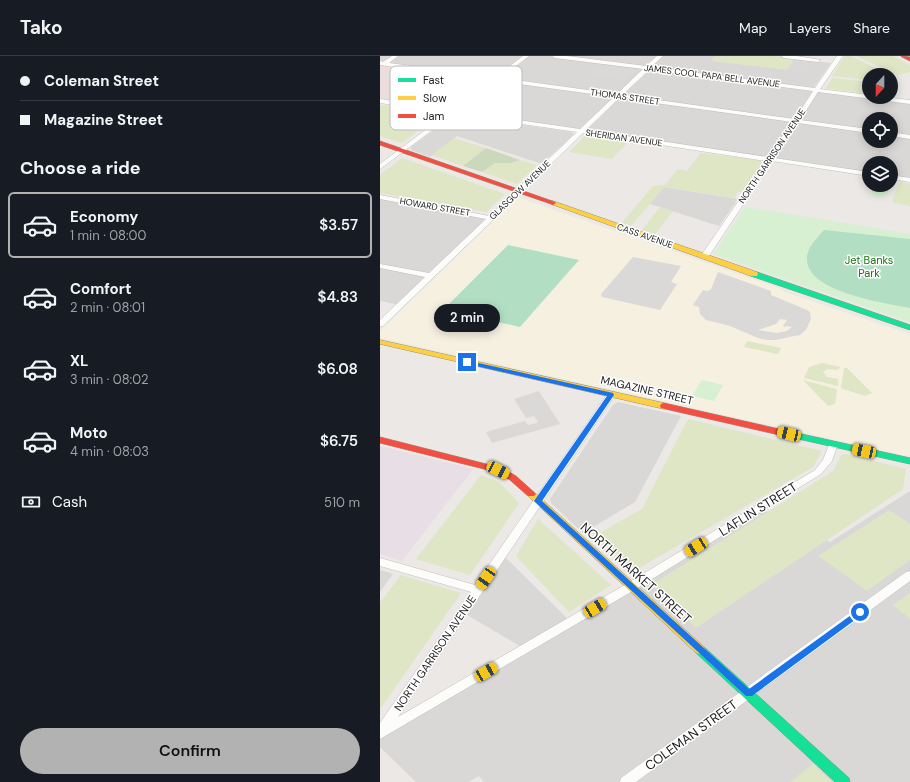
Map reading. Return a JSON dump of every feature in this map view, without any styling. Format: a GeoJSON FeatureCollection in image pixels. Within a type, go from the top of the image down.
{"type":"FeatureCollection","features":[{"type":"Feature","properties":{"kind":"street"},"geometry":{"type":"LineString","coordinates":[[381,63],[395,56]]}},
{"type":"Feature","properties":{"kind":"street"},"geometry":{"type":"LineString","coordinates":[[513,66],[526,56]]}},
{"type":"Feature","properties":{"kind":"street","name":"JAMES COOL PAPA BELL AVENUE"},"geometry":{"type":"LineString","coordinates":[[555,56],[862,96]]}},
{"type":"Feature","properties":{"kind":"street","name":"GLASGOW AVENUE"},"geometry":{"type":"LineString","coordinates":[[380,324],[660,56]]}},
{"type":"Feature","properties":{"kind":"street"},"geometry":{"type":"LineString","coordinates":[[784,56],[818,60]]}},
{"type":"Feature","properties":{"kind":"street","name":"NORTH GARRISON AVENUE"},"geometry":{"type":"LineString","coordinates":[[704,257],[840,56]]}},
{"type":"Feature","properties":{"kind":"street"},"geometry":{"type":"LineString","coordinates":[[904,56],[910,58]]}},
{"type":"Feature","properties":{"kind":"street","name":"THOMAS STREET"},"geometry":{"type":"LineString","coordinates":[[381,63],[403,66]]}},
{"type":"Feature","properties":{"kind":"street","name":"THOMAS STREET"},"geometry":{"type":"LineString","coordinates":[[522,83],[862,130]]}},
{"type":"Feature","properties":{"kind":"street","name":"SHERIDAN AVENUE"},"geometry":{"type":"LineString","coordinates":[[380,101],[390,103]]}},
{"type":"Feature","properties":{"kind":"street","name":"JAMES COOL PAPA BELL AVENUE"},"geometry":{"type":"LineString","coordinates":[[898,101],[910,102]]}},
{"type":"Feature","properties":{"kind":"street","name":"SHERIDAN AVENUE"},"geometry":{"type":"LineString","coordinates":[[522,122],[862,173]]}},
{"type":"Feature","properties":{"kind":"street"},"geometry":{"type":"LineString","coordinates":[[380,167],[429,130]]}},
{"type":"Feature","properties":{"kind":"street"},"geometry":{"type":"LineString","coordinates":[[898,135],[910,137]]}},
{"type":"Feature","properties":{"kind":"street","name":"CASS AVENUE"},"geometry":{"type":"LineString","coordinates":[[380,143],[910,328]]}},
{"type":"Feature","properties":{"kind":"street"},"geometry":{"type":"LineString","coordinates":[[898,178],[910,180]]}},
{"type":"Feature","properties":{"kind":"street","name":"HOWARD STREET"},"geometry":{"type":"LineString","coordinates":[[380,197],[490,218]]}},
{"type":"Feature","properties":{"kind":"street"},"geometry":{"type":"LineString","coordinates":[[380,266],[431,276]]}},
{"type":"Feature","properties":{"kind":"street","name":"MAGAZINE STREET"},"geometry":{"type":"LineString","coordinates":[[380,342],[611,395],[910,460]]}},
{"type":"Feature","properties":{"kind":"street","name":"NORTH GARRISON AVENUE"},"geometry":{"type":"LineString","coordinates":[[380,734],[611,395]]}},
{"type":"Feature","properties":{"kind":"street","name":"NORTH MARKET STREET"},"geometry":{"type":"LineString","coordinates":[[380,440],[498,470],[513,478],[844,782]]}},
{"type":"Feature","properties":{"kind":"street","name":"LAFLIN STREET"},"geometry":{"type":"LineString","coordinates":[[380,734],[632,586],[818,472],[827,461],[833,444]]}},
{"type":"Feature","properties":{"kind":"street"},"geometry":{"type":"LineString","coordinates":[[380,562],[477,590]]}},
{"type":"Feature","properties":{"kind":"street","name":"COLEMAN STREET"},"geometry":{"type":"LineString","coordinates":[[626,782],[749,694],[910,575]]}},
{"type":"Feature","properties":{"kind":"shaded area"},"geometry":{"type":"Polygon","coordinates":[[[380,56],[772,56],[831,63],[814,87],[817,90],[862,96],[862,104],[898,104],[898,100],[910,102],[910,181],[898,179],[898,156],[862,156],[862,174],[522,122],[522,66],[401,66],[380,62],[380,56]]]}},
{"type":"Feature","properties":{"kind":"shaded area"},"geometry":{"type":"Polygon","coordinates":[[[597,56],[655,56],[629,81],[584,75],[601,61],[594,59],[597,56]]]}},
{"type":"Feature","properties":{"kind":"shaded area"},"geometry":{"type":"Polygon","coordinates":[[[756,56],[771,56],[829,63],[822,75],[748,65],[756,56]]]}},
{"type":"Feature","properties":{"kind":"shaded area"},"geometry":{"type":"Polygon","coordinates":[[[794,61],[813,64],[807,72],[788,70],[794,61]]]}},
{"type":"Feature","properties":{"kind":"shaded area"},"geometry":{"type":"Polygon","coordinates":[[[598,64],[638,70],[626,80],[586,74],[598,64]]]}},
{"type":"Feature","properties":{"kind":"shaded area"},"geometry":{"type":"Polygon","coordinates":[[[380,65],[390,66],[390,100],[380,98],[380,65]]]}},
{"type":"Feature","properties":{"kind":"shaded area"},"geometry":{"type":"Polygon","coordinates":[[[522,125],[571,132],[574,134],[542,164],[457,136],[430,157],[411,150],[411,147],[434,130],[522,130],[522,125]]]}},
{"type":"Feature","properties":{"kind":"shaded area"},"geometry":{"type":"Polygon","coordinates":[[[664,187],[738,199],[719,226],[650,204],[664,187]]]}},
{"type":"Feature","properties":{"kind":"shaded area"},"geometry":{"type":"Polygon","coordinates":[[[380,197],[491,218],[400,305],[380,301],[380,197]]]}},
{"type":"Feature","properties":{"kind":"shaded area"},"geometry":{"type":"Polygon","coordinates":[[[520,198],[779,288],[788,293],[910,334],[910,455],[907,456],[380,338],[380,331],[516,199],[520,198]]]}},
{"type":"Feature","properties":{"kind":"shaded area"},"geometry":{"type":"Polygon","coordinates":[[[633,257],[681,266],[671,282],[677,284],[660,310],[602,297],[601,294],[633,257]]]}},
{"type":"Feature","properties":{"kind":"shaded area"},"geometry":{"type":"Polygon","coordinates":[[[718,272],[771,291],[771,295],[810,312],[811,319],[806,330],[800,335],[776,340],[758,338],[730,326],[706,320],[700,314],[699,307],[693,305],[703,290],[708,291],[711,289],[718,272]],[[780,319],[776,324],[758,330],[777,333],[787,331],[792,327],[783,326],[787,320],[780,319]]]}},
{"type":"Feature","properties":{"kind":"shaded area"},"geometry":{"type":"Polygon","coordinates":[[[539,391],[560,424],[492,443],[486,432],[525,421],[528,425],[538,422],[534,416],[526,418],[514,399],[539,391]]]}},
{"type":"Feature","properties":{"kind":"shaded area"},"geometry":{"type":"Polygon","coordinates":[[[618,402],[681,416],[635,502],[583,533],[551,503],[550,499],[613,405],[618,402]]]}},
{"type":"Feature","properties":{"kind":"shaded area"},"geometry":{"type":"Polygon","coordinates":[[[380,446],[473,469],[402,561],[380,554],[380,446]]]}},
{"type":"Feature","properties":{"kind":"shaded area"},"geometry":{"type":"Polygon","coordinates":[[[910,491],[910,782],[484,782],[479,776],[469,782],[416,782],[380,747],[380,734],[525,649],[462,612],[502,554],[571,622],[759,508],[830,542],[910,491]]]}},
{"type":"Feature","properties":{"kind":"shaded area"},"geometry":{"type":"Polygon","coordinates":[[[380,570],[393,574],[380,592],[380,570]]]}},
{"type":"Feature","properties":{"kind":"green space"},"geometry":{"type":"Polygon","coordinates":[[[715,56],[770,56],[795,59],[787,70],[711,61],[715,56]]]}},
{"type":"Feature","properties":{"kind":"green space"},"geometry":{"type":"Polygon","coordinates":[[[845,56],[850,56],[875,68],[862,68],[862,79],[832,76],[845,56]]]}},
{"type":"Feature","properties":{"kind":"green space"},"geometry":{"type":"Polygon","coordinates":[[[856,56],[892,56],[910,65],[910,72],[898,75],[898,68],[883,68],[856,56]]]}},
{"type":"Feature","properties":{"kind":"green space"},"geometry":{"type":"Polygon","coordinates":[[[832,78],[862,81],[862,93],[826,88],[832,78]]]}},
{"type":"Feature","properties":{"kind":"green space"},"geometry":{"type":"Polygon","coordinates":[[[380,106],[390,106],[390,130],[419,130],[402,143],[380,136],[380,106]]]}},
{"type":"Feature","properties":{"kind":"green space"},"geometry":{"type":"Polygon","coordinates":[[[585,136],[627,143],[612,159],[569,152],[585,136]]]}},
{"type":"Feature","properties":{"kind":"green space"},"geometry":{"type":"Polygon","coordinates":[[[454,138],[486,148],[463,166],[432,155],[454,138]]]}},
{"type":"Feature","properties":{"kind":"green space"},"geometry":{"type":"Polygon","coordinates":[[[486,148],[520,160],[511,163],[495,163],[482,172],[463,166],[486,148]]]}},
{"type":"Feature","properties":{"kind":"green space"},"geometry":{"type":"Polygon","coordinates":[[[701,153],[761,160],[763,162],[742,192],[738,192],[734,198],[664,187],[631,226],[622,223],[653,186],[665,185],[678,169],[687,171],[701,153]]]}},
{"type":"Feature","properties":{"kind":"green space"},"geometry":{"type":"Polygon","coordinates":[[[402,158],[505,194],[486,212],[380,193],[380,175],[402,158]]]}},
{"type":"Feature","properties":{"kind":"green space"},"geometry":{"type":"Polygon","coordinates":[[[520,160],[537,165],[517,184],[482,172],[495,163],[511,163],[520,160]]]}},
{"type":"Feature","properties":{"kind":"green space"},"geometry":{"type":"Polygon","coordinates":[[[900,182],[910,184],[910,206],[894,203],[892,200],[896,192],[898,192],[900,182]]]}},
{"type":"Feature","properties":{"kind":"green space"},"geometry":{"type":"Polygon","coordinates":[[[871,192],[888,192],[883,197],[878,198],[872,195],[871,192]]]}},
{"type":"Feature","properties":{"kind":"green space"},"geometry":{"type":"Polygon","coordinates":[[[660,207],[673,211],[655,234],[642,230],[660,207]]]}},
{"type":"Feature","properties":{"kind":"green space","name":"Jet Banks Park"},"geometry":{"type":"Polygon","coordinates":[[[745,207],[910,234],[910,322],[714,254],[745,207]]]}},
{"type":"Feature","properties":{"kind":"green space"},"geometry":{"type":"Polygon","coordinates":[[[824,230],[910,239],[910,308],[848,294],[819,279],[810,270],[807,254],[811,246],[824,230]]]}},
{"type":"Feature","properties":{"kind":"green space"},"geometry":{"type":"Polygon","coordinates":[[[508,245],[579,260],[520,327],[443,310],[508,245]]]}},
{"type":"Feature","properties":{"kind":"green space"},"geometry":{"type":"Polygon","coordinates":[[[747,341],[781,348],[778,354],[744,347],[747,341]]]}},
{"type":"Feature","properties":{"kind":"green space"},"geometry":{"type":"Polygon","coordinates":[[[822,363],[841,367],[837,370],[827,369],[823,372],[827,377],[838,379],[838,386],[804,378],[809,367],[822,363]]]}},
{"type":"Feature","properties":{"kind":"green space"},"geometry":{"type":"Polygon","coordinates":[[[844,368],[847,368],[872,393],[865,396],[841,388],[844,368]]]}},
{"type":"Feature","properties":{"kind":"green space"},"geometry":{"type":"Polygon","coordinates":[[[702,380],[723,385],[714,401],[692,396],[702,380]]]}},
{"type":"Feature","properties":{"kind":"green space"},"geometry":{"type":"Polygon","coordinates":[[[803,380],[836,389],[835,404],[828,406],[803,380]]]}},
{"type":"Feature","properties":{"kind":"green space"},"geometry":{"type":"Polygon","coordinates":[[[688,419],[822,451],[813,467],[634,571],[594,536],[642,509],[688,419]]]}},
{"type":"Feature","properties":{"kind":"green space"},"geometry":{"type":"Polygon","coordinates":[[[846,454],[906,469],[903,489],[696,628],[651,585],[830,473],[834,470],[841,455],[846,454]]]}},
{"type":"Feature","properties":{"kind":"green space"},"geometry":{"type":"Polygon","coordinates":[[[481,475],[499,482],[519,503],[470,575],[416,559],[481,475]]]}},
{"type":"Feature","properties":{"kind":"green space"},"geometry":{"type":"Polygon","coordinates":[[[889,510],[910,524],[910,560],[867,591],[818,556],[889,510]]]}},
{"type":"Feature","properties":{"kind":"green space"},"geometry":{"type":"Polygon","coordinates":[[[538,519],[611,585],[569,612],[516,556],[538,519]]]}},
{"type":"Feature","properties":{"kind":"green space"},"geometry":{"type":"Polygon","coordinates":[[[401,575],[461,593],[380,709],[380,603],[401,575]]]}},
{"type":"Feature","properties":{"kind":"green space"},"geometry":{"type":"Polygon","coordinates":[[[910,593],[910,619],[893,605],[910,593]]]}},
{"type":"Feature","properties":{"kind":"green space"},"geometry":{"type":"Polygon","coordinates":[[[813,764],[832,782],[790,782],[813,764]]]}},
{"type":"Feature","properties":{"kind":"traffic: fast"},"geometry":{"type":"LineString","coordinates":[[754,274],[910,328]]}},
{"type":"Feature","properties":{"kind":"traffic: fast"},"geometry":{"type":"LineString","coordinates":[[788,434],[910,461]]}},
{"type":"Feature","properties":{"kind":"traffic: fast"},"geometry":{"type":"LineString","coordinates":[[699,649],[844,782]]}},
{"type":"Feature","properties":{"kind":"traffic: slow"},"geometry":{"type":"LineString","coordinates":[[553,203],[754,274]]}},
{"type":"Feature","properties":{"kind":"traffic: slow"},"geometry":{"type":"LineString","coordinates":[[380,342],[664,406]]}},
{"type":"Feature","properties":{"kind":"traffic: slow"},"geometry":{"type":"LineString","coordinates":[[531,494],[699,649]]}},
{"type":"Feature","properties":{"kind":"traffic: jam"},"geometry":{"type":"LineString","coordinates":[[904,56],[910,59]]}},
{"type":"Feature","properties":{"kind":"traffic: jam"},"geometry":{"type":"LineString","coordinates":[[380,143],[553,203]]}},
{"type":"Feature","properties":{"kind":"traffic: jam"},"geometry":{"type":"LineString","coordinates":[[664,406],[788,434]]}},
{"type":"Feature","properties":{"kind":"traffic: jam"},"geometry":{"type":"LineString","coordinates":[[380,440],[499,470],[513,478],[531,494]]}},
{"type":"Feature","properties":{"kind":"route"},"geometry":{"type":"LineString","coordinates":[[467,362],[611,395],[538,501],[749,694],[860,612]]}}]}
